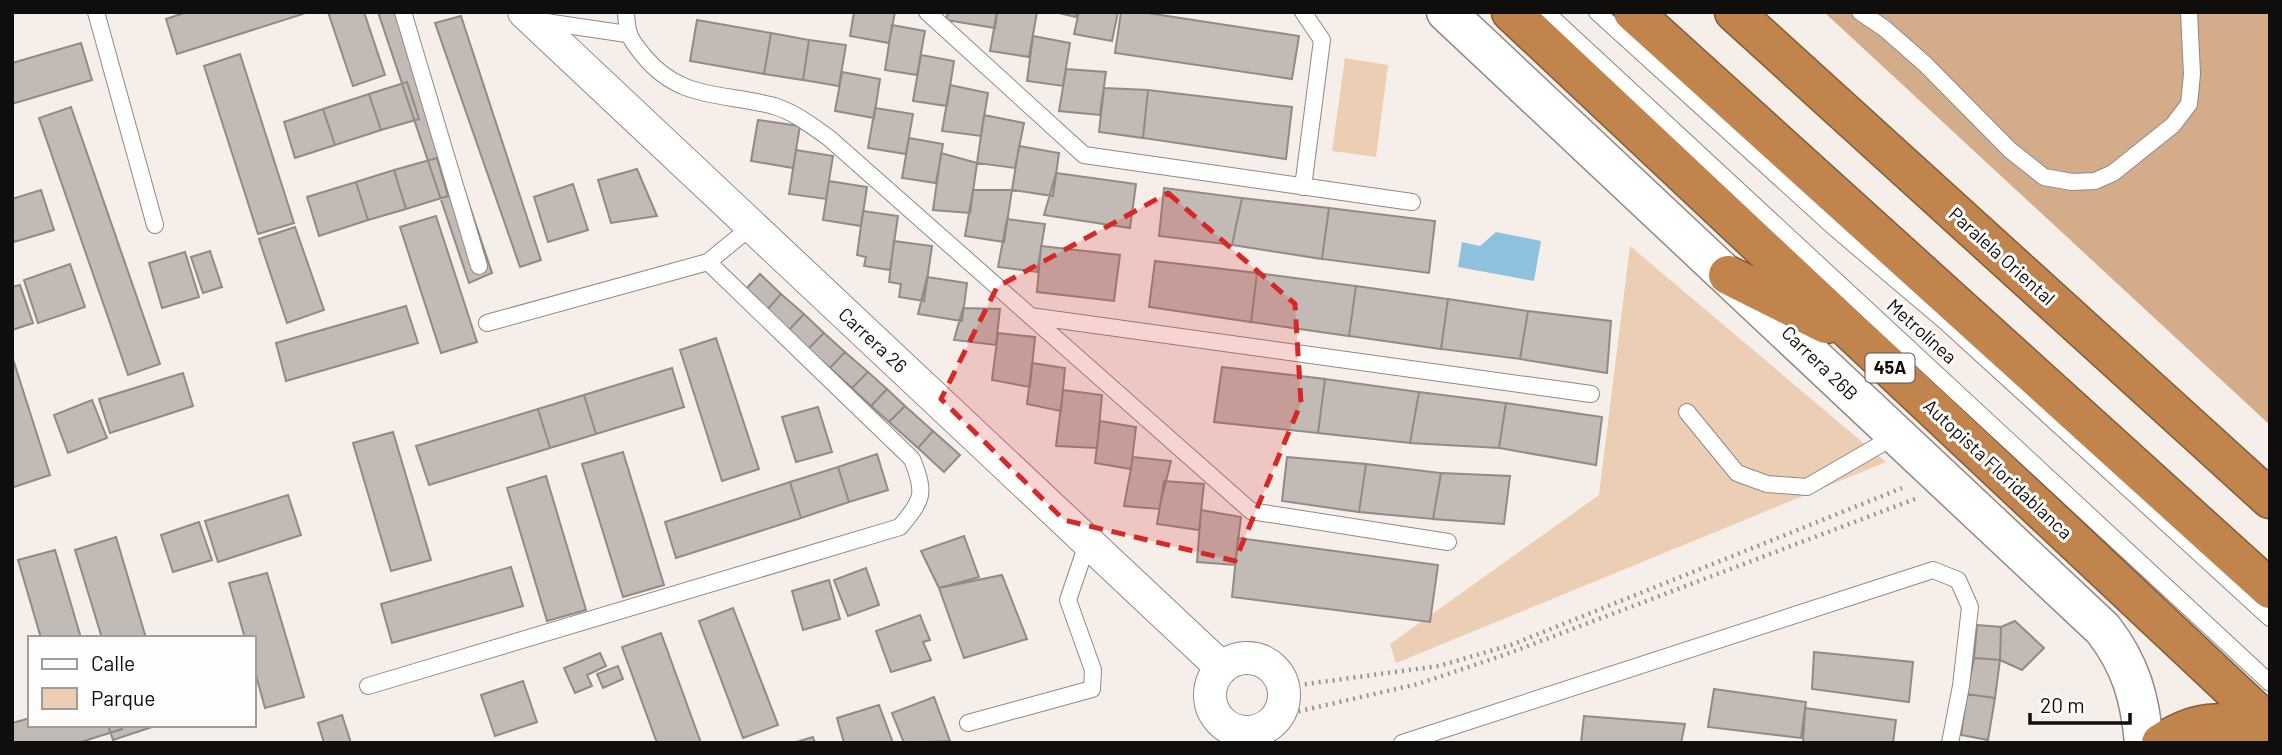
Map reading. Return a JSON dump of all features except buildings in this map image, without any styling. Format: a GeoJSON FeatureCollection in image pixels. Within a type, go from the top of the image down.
{"type":"FeatureCollection","features":[{"type":"Feature","properties":{"kind":"highway","name":"Autopista Floridablanca"},"geometry":{"type":"LineString","coordinates":[[1511,12],[2270,725]]}},
{"type":"Feature","properties":{"kind":"highway"},"geometry":{"type":"LineString","coordinates":[[1633,12],[2270,589]]}},
{"type":"Feature","properties":{"kind":"highway","name":"Paralela Oriental"},"geometry":{"type":"LineString","coordinates":[[1734,12],[2270,499]]}},
{"type":"Feature","properties":{"kind":"highway"},"geometry":{"type":"LineString","coordinates":[[1728,275],[1861,341]]}},
{"type":"Feature","properties":{"kind":"highway"},"geometry":{"type":"LineString","coordinates":[[2161,743],[2187,727],[2214,723],[2238,726],[2270,739]]}},
{"type":"Feature","properties":{"kind":"street","name":"Carrera 26B"},"geometry":{"type":"LineString","coordinates":[[1446,12],[2103,629],[2128,667],[2136,691],[2144,743]]}},
{"type":"Feature","properties":{"kind":"street","name":"Carrera 26"},"geometry":{"type":"LineString","coordinates":[[528,16],[1222,668]]}},
{"type":"Feature","properties":{"kind":"street"},"geometry":{"type":"LineString","coordinates":[[1251,658],[1265,663],[1277,673],[1281,702],[1266,727],[1251,732],[1236,730],[1222,723],[1213,710],[1209,695],[1213,680],[1222,668],[1235,660],[1251,658]]}},
{"type":"Feature","properties":{"kind":"lane"},"geometry":{"type":"LineString","coordinates":[[96,12],[155,225]]}},
{"type":"Feature","properties":{"kind":"lane"},"geometry":{"type":"LineString","coordinates":[[403,12],[479,266]]}},
{"type":"Feature","properties":{"kind":"lane"},"geometry":{"type":"LineString","coordinates":[[626,12],[627,34],[653,69],[674,84],[789,112],[829,138],[1251,511],[1447,542]]}},
{"type":"Feature","properties":{"kind":"lane"},"geometry":{"type":"LineString","coordinates":[[926,12],[1084,155],[1412,202]]}},
{"type":"Feature","properties":{"kind":"lane"},"geometry":{"type":"LineString","coordinates":[[1303,12],[1322,40],[1303,187]]}},
{"type":"Feature","properties":{"kind":"lane","name":"Metrolínea"},"geometry":{"type":"LineString","coordinates":[[1546,12],[2270,682]]}},
{"type":"Feature","properties":{"kind":"lane","name":"Metrolínea"},"geometry":{"type":"LineString","coordinates":[[1597,12],[1837,230],[1948,324],[2270,618]]}},
{"type":"Feature","properties":{"kind":"lane"},"geometry":{"type":"LineString","coordinates":[[1860,12],[1902,43],[2010,150],[2044,177],[2072,182],[2095,181],[2113,173],[2173,125],[2189,104],[2192,74],[2189,12]]}},
{"type":"Feature","properties":{"kind":"lane"},"geometry":{"type":"LineString","coordinates":[[528,16],[627,34]]}},
{"type":"Feature","properties":{"kind":"lane"},"geometry":{"type":"LineString","coordinates":[[487,323],[708,262],[752,226]]}},
{"type":"Feature","properties":{"kind":"lane"},"geometry":{"type":"LineString","coordinates":[[368,687],[900,527],[919,505],[921,481],[912,459],[708,262]]}},
{"type":"Feature","properties":{"kind":"lane"},"geometry":{"type":"LineString","coordinates":[[1030,316],[1591,394]]}},
{"type":"Feature","properties":{"kind":"lane"},"geometry":{"type":"LineString","coordinates":[[1687,412],[1737,473],[1767,484],[1807,487],[1896,436]]}},
{"type":"Feature","properties":{"kind":"lane"},"geometry":{"type":"LineString","coordinates":[[968,723],[1092,689],[1093,670],[1068,600],[1088,541]]}},
{"type":"Feature","properties":{"kind":"lane"},"geometry":{"type":"LineString","coordinates":[[1402,743],[1933,570],[1958,580],[1970,607],[1961,686],[1950,743]]}},
{"type":"Feature","properties":{"kind":"path"},"geometry":{"type":"LineString","coordinates":[[1281,702],[1439,666],[1511,645],[1944,480]]}},
{"type":"Feature","properties":{"kind":"path"},"geometry":{"type":"LineString","coordinates":[[1281,702],[1418,684],[1504,655],[1944,480]]}},
{"type":"Feature","properties":{"kind":"highlighted area"},"geometry":{"type":"Polygon","coordinates":[[[1168,193],[1295,304],[1301,403],[1235,561],[1064,520],[941,399],[997,287],[1168,193]]]}},
{"type":"Feature","properties":{"kind":"green space"},"geometry":{"type":"Polygon","coordinates":[[[1345,58],[1388,65],[1376,157],[1332,151],[1345,58]]]}},
{"type":"Feature","properties":{"kind":"green space"},"geometry":{"type":"Polygon","coordinates":[[[1630,246],[1886,462],[1396,663],[1390,644],[1599,495],[1630,246]]]}},
{"type":"Feature","properties":{"kind":"shaded area"},"geometry":{"type":"Polygon","coordinates":[[[1824,12],[2270,12],[2270,425],[1824,12]]]}},
{"type":"Feature","properties":{"kind":"water"},"geometry":{"type":"Polygon","coordinates":[[[1496,232],[1541,241],[1534,281],[1458,267],[1462,242],[1480,246],[1496,232]]]}}]}
